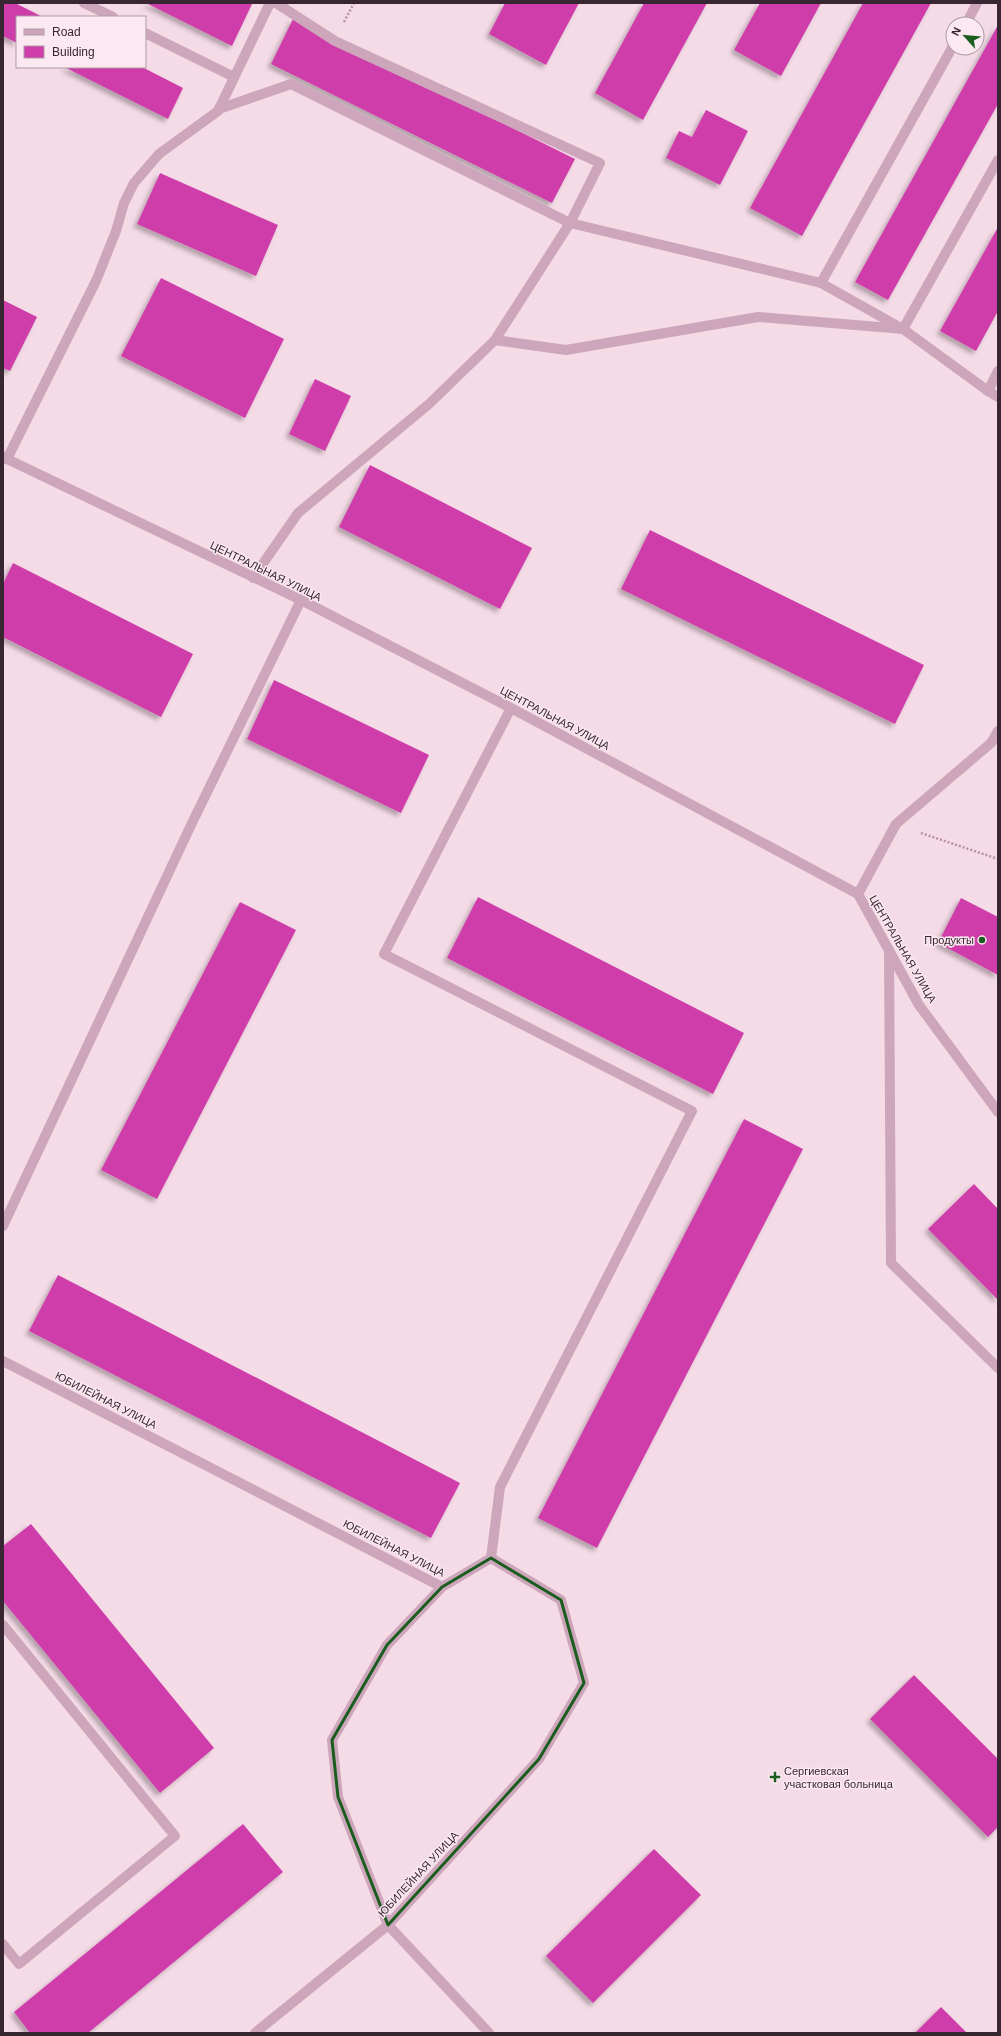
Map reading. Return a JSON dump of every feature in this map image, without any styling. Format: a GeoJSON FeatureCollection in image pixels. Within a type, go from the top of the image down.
{"type":"FeatureCollection","features":[{"type":"Feature","properties":{"kind":"street"},"geometry":{"type":"LineString","coordinates":[[84,3],[111,16]]}},
{"type":"Feature","properties":{"kind":"street"},"geometry":{"type":"LineString","coordinates":[[220,109],[270,3]]}},
{"type":"Feature","properties":{"kind":"street"},"geometry":{"type":"LineString","coordinates":[[253,578],[298,513],[429,404],[495,340],[570,223],[600,163],[335,40],[276,3]]}},
{"type":"Feature","properties":{"kind":"street"},"geometry":{"type":"LineString","coordinates":[[970,16],[977,3]]}},
{"type":"Feature","properties":{"kind":"street"},"geometry":{"type":"LineString","coordinates":[[146,33],[234,77]]}},
{"type":"Feature","properties":{"kind":"street"},"geometry":{"type":"LineString","coordinates":[[821,283],[947,56]]}},
{"type":"Feature","properties":{"kind":"street"},"geometry":{"type":"LineString","coordinates":[[4,461],[96,281],[116,231],[124,202],[134,183],[159,154],[220,109],[291,84],[570,223],[821,283],[903,329],[988,391],[998,396]]}},
{"type":"Feature","properties":{"kind":"street"},"geometry":{"type":"LineString","coordinates":[[903,329],[998,160]]}},
{"type":"Feature","properties":{"kind":"street"},"geometry":{"type":"LineString","coordinates":[[495,340],[566,350],[758,317],[903,329]]}},
{"type":"Feature","properties":{"kind":"street"},"geometry":{"type":"LineString","coordinates":[[988,391],[998,371]]}},
{"type":"Feature","properties":{"kind":"street","name":"ЦЕНТРАЛЬНАЯ УЛИЦА"},"geometry":{"type":"LineString","coordinates":[[4,461],[301,600],[511,708],[858,894],[919,1005],[998,1112]]}},
{"type":"Feature","properties":{"kind":"street"},"geometry":{"type":"LineString","coordinates":[[3,1226],[191,824],[301,600]]}},
{"type":"Feature","properties":{"kind":"street"},"geometry":{"type":"LineString","coordinates":[[491,1558],[500,1487],[692,1111],[384,954],[511,708]]}},
{"type":"Feature","properties":{"kind":"street"},"geometry":{"type":"LineString","coordinates":[[858,894],[896,824],[991,743],[998,730]]}},
{"type":"Feature","properties":{"kind":"street"},"geometry":{"type":"LineString","coordinates":[[889,950],[891,1264],[998,1368]]}},
{"type":"Feature","properties":{"kind":"street","name":"ЮБИЛЕЙНАЯ УЛИЦА"},"geometry":{"type":"LineString","coordinates":[[3,1361],[442,1587],[491,1558],[561,1600],[584,1683],[539,1759],[388,1925],[255,2033]]}},
{"type":"Feature","properties":{"kind":"street"},"geometry":{"type":"LineString","coordinates":[[442,1587],[387,1645],[332,1740],[338,1797],[388,1925],[489,2033]]}},
{"type":"Feature","properties":{"kind":"street"},"geometry":{"type":"LineString","coordinates":[[3,1625],[175,1836],[19,1964],[3,1944]]}},
{"type":"Feature","properties":{"kind":"path"},"geometry":{"type":"LineString","coordinates":[[896,824],[998,859]]}},
{"type":"Feature","properties":{"kind":"highlighted area"},"geometry":{"type":"Polygon","coordinates":[[[491,1558],[561,1600],[584,1683],[539,1759],[388,1925],[338,1797],[332,1740],[387,1645],[442,1587],[491,1558]]]}},
{"type":"Feature","properties":{"kind":"building"},"geometry":{"type":"Polygon","coordinates":[[[3,3],[15,3],[41,16],[16,16],[16,42],[3,36],[3,3]]]}},
{"type":"Feature","properties":{"kind":"building"},"geometry":{"type":"Polygon","coordinates":[[[146,3],[251,3],[252,4],[232,46],[146,3]]]}},
{"type":"Feature","properties":{"kind":"building"},"geometry":{"type":"Polygon","coordinates":[[[505,3],[579,3],[546,65],[489,34],[505,3]]]}},
{"type":"Feature","properties":{"kind":"building"},"geometry":{"type":"Polygon","coordinates":[[[644,3],[707,3],[643,120],[595,93],[644,3]]]}},
{"type":"Feature","properties":{"kind":"building"},"geometry":{"type":"Polygon","coordinates":[[[760,3],[821,3],[781,76],[734,50],[760,3]]]}},
{"type":"Feature","properties":{"kind":"building"},"geometry":{"type":"Polygon","coordinates":[[[863,3],[931,3],[802,236],[750,208],[863,3]]]}},
{"type":"Feature","properties":{"kind":"building"},"geometry":{"type":"Polygon","coordinates":[[[293,19],[575,159],[552,203],[271,64],[293,19]]]}},
{"type":"Feature","properties":{"kind":"building"},"geometry":{"type":"Polygon","coordinates":[[[998,25],[998,104],[888,300],[855,282],[981,56],[985,56],[985,48],[998,25]]]}},
{"type":"Feature","properties":{"kind":"building"},"geometry":{"type":"Polygon","coordinates":[[[66,68],[144,68],[183,88],[168,119],[66,68]]]}},
{"type":"Feature","properties":{"kind":"building"},"geometry":{"type":"Polygon","coordinates":[[[706,110],[748,131],[720,185],[666,158],[679,131],[692,137],[706,110]]]}},
{"type":"Feature","properties":{"kind":"building"},"geometry":{"type":"Polygon","coordinates":[[[160,173],[278,225],[256,276],[137,224],[160,173]]]}},
{"type":"Feature","properties":{"kind":"building"},"geometry":{"type":"Polygon","coordinates":[[[998,227],[998,311],[976,351],[940,331],[998,227]]]}},
{"type":"Feature","properties":{"kind":"building"},"geometry":{"type":"Polygon","coordinates":[[[161,278],[284,339],[245,418],[121,356],[161,278]]]}},
{"type":"Feature","properties":{"kind":"building"},"geometry":{"type":"Polygon","coordinates":[[[3,300],[37,317],[10,371],[3,368],[3,300]]]}},
{"type":"Feature","properties":{"kind":"building"},"geometry":{"type":"Polygon","coordinates":[[[315,379],[351,396],[325,451],[289,434],[315,379]]]}},
{"type":"Feature","properties":{"kind":"building"},"geometry":{"type":"Polygon","coordinates":[[[370,465],[532,548],[500,609],[339,527],[370,465]]]}},
{"type":"Feature","properties":{"kind":"building"},"geometry":{"type":"Polygon","coordinates":[[[650,530],[924,665],[895,724],[621,589],[650,530]]]}},
{"type":"Feature","properties":{"kind":"building"},"geometry":{"type":"Polygon","coordinates":[[[13,563],[193,654],[161,717],[3,637],[3,584],[13,563]]]}},
{"type":"Feature","properties":{"kind":"building"},"geometry":{"type":"Polygon","coordinates":[[[274,680],[429,755],[401,813],[247,739],[274,680]]]}},
{"type":"Feature","properties":{"kind":"building"},"geometry":{"type":"Polygon","coordinates":[[[478,897],[744,1033],[713,1094],[447,958],[478,897]]]}},
{"type":"Feature","properties":{"kind":"building"},"geometry":{"type":"Polygon","coordinates":[[[961,898],[998,917],[998,975],[938,943],[961,898]]]}},
{"type":"Feature","properties":{"kind":"building"},"geometry":{"type":"Polygon","coordinates":[[[240,902],[296,930],[157,1199],[101,1170],[240,902]]]}},
{"type":"Feature","properties":{"kind":"building"},"geometry":{"type":"Polygon","coordinates":[[[744,1119],[803,1149],[597,1548],[538,1518],[744,1119]]]}},
{"type":"Feature","properties":{"kind":"building"},"geometry":{"type":"Polygon","coordinates":[[[974,1184],[998,1209],[998,1300],[928,1229],[974,1184]]]}},
{"type":"Feature","properties":{"kind":"building"},"geometry":{"type":"Polygon","coordinates":[[[58,1275],[460,1483],[431,1538],[29,1331],[58,1275]]]}},
{"type":"Feature","properties":{"kind":"building"},"geometry":{"type":"Polygon","coordinates":[[[31,1524],[214,1748],[160,1793],[3,1601],[3,1546],[31,1524]]]}},
{"type":"Feature","properties":{"kind":"building"},"geometry":{"type":"Polygon","coordinates":[[[914,1675],[998,1759],[998,1827],[988,1837],[870,1719],[914,1675]]]}},
{"type":"Feature","properties":{"kind":"building"},"geometry":{"type":"Polygon","coordinates":[[[243,1824],[283,1872],[88,2033],[30,2033],[14,2012],[243,1824]]]}},
{"type":"Feature","properties":{"kind":"building"},"geometry":{"type":"Polygon","coordinates":[[[654,1849],[701,1895],[593,2003],[546,1956],[654,1849]]]}},
{"type":"Feature","properties":{"kind":"building"},"geometry":{"type":"Polygon","coordinates":[[[941,2007],[967,2033],[915,2033],[941,2007]]]}},
{"type":"Feature","properties":{"kind":"place","name":"Продукты"},"geometry":{"type":"Point","coordinates":[982,940]}},
{"type":"Feature","properties":{"kind":"place","name":"Сергиевская участковая больница"},"geometry":{"type":"Point","coordinates":[775,1777]}}]}
